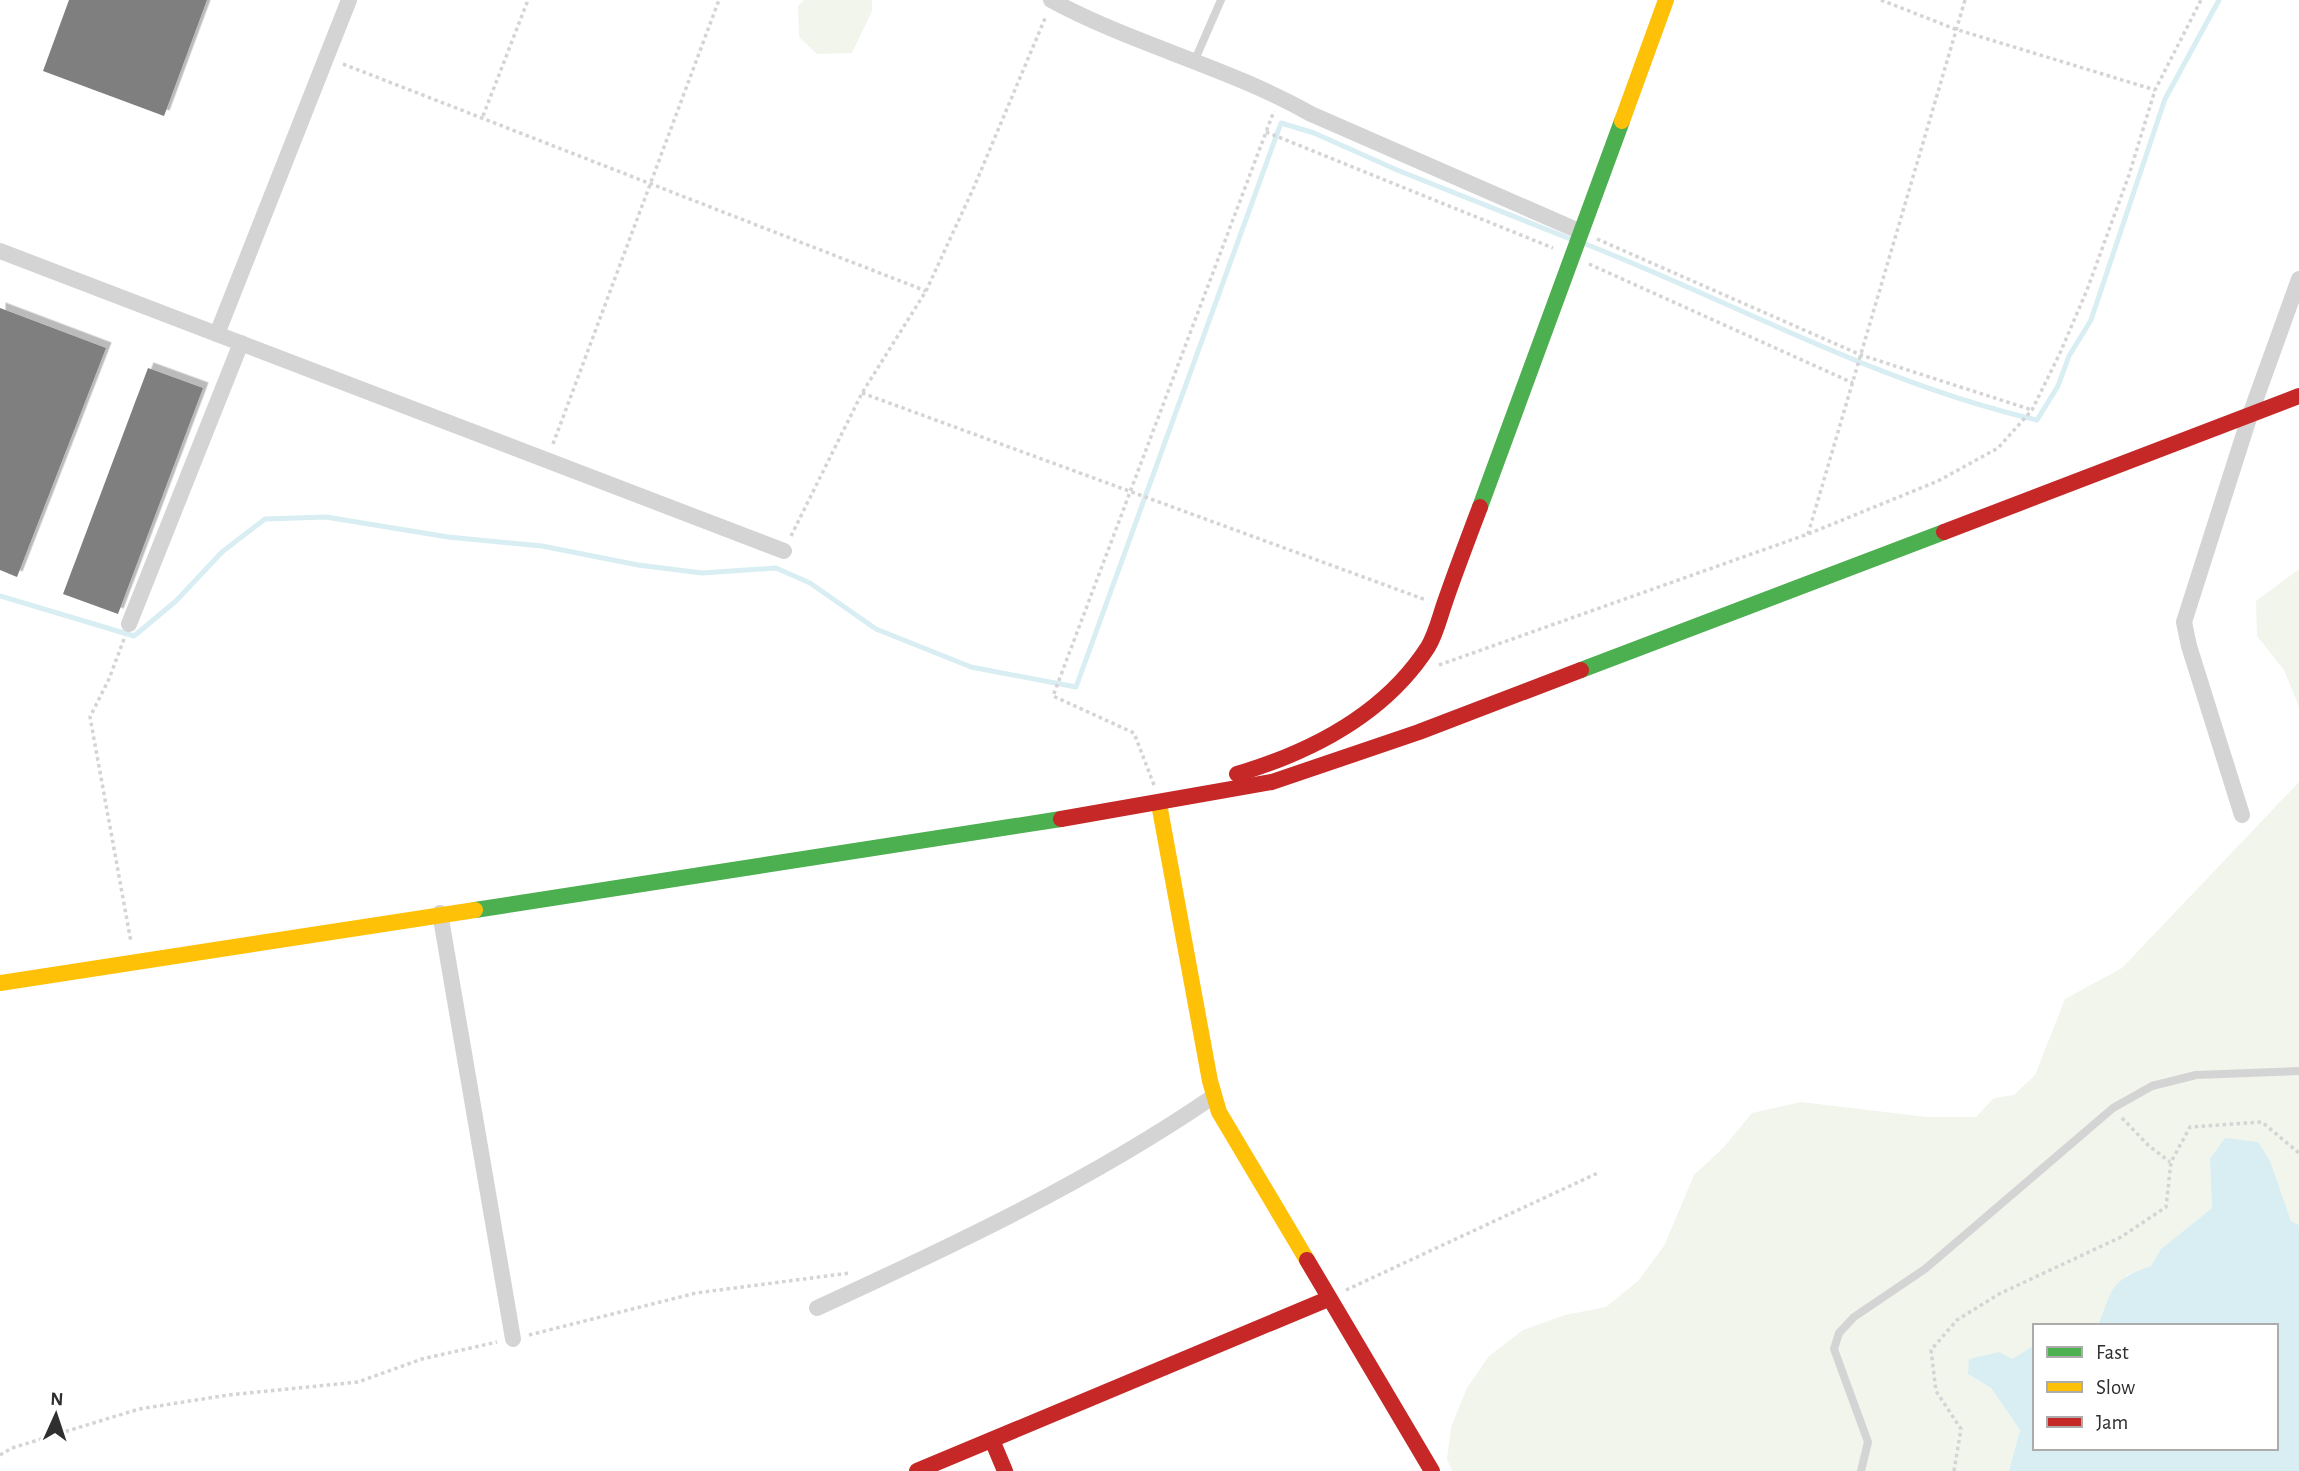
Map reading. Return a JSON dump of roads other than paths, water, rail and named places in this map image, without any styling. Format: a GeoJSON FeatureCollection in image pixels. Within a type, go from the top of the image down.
{"type":"FeatureCollection","features":[{"type":"Feature","properties":{"kind":"street"},"geometry":{"type":"LineString","coordinates":[[217,334],[349,0]]}},
{"type":"Feature","properties":{"kind":"street"},"geometry":{"type":"LineString","coordinates":[[1220,791],[1221,779],[1266,767],[1341,733],[1407,676],[1429,645],[1666,0]]}},
{"type":"Feature","properties":{"kind":"street"},"geometry":{"type":"LineString","coordinates":[[1051,1],[1280,96],[1311,114],[1580,231]]}},
{"type":"Feature","properties":{"kind":"street"},"geometry":{"type":"LineString","coordinates":[[0,251],[784,551]]}},
{"type":"Feature","properties":{"kind":"street"},"geometry":{"type":"LineString","coordinates":[[2242,815],[2189,646],[2184,622],[2250,415],[2299,279]]}},
{"type":"Feature","properties":{"kind":"street"},"geometry":{"type":"LineString","coordinates":[[129,624],[241,343]]}},
{"type":"Feature","properties":{"kind":"street"},"geometry":{"type":"LineString","coordinates":[[0,983],[1159,804],[1272,782],[1419,732],[2299,396]]}},
{"type":"Feature","properties":{"kind":"street"},"geometry":{"type":"LineString","coordinates":[[1159,804],[1219,1112],[1432,1471]]}},
{"type":"Feature","properties":{"kind":"street"},"geometry":{"type":"LineString","coordinates":[[440,913],[513,1339]]}},
{"type":"Feature","properties":{"kind":"street"},"geometry":{"type":"LineString","coordinates":[[817,1308],[991,1227],[1158,1135],[1214,1097]]}},
{"type":"Feature","properties":{"kind":"street"},"geometry":{"type":"LineString","coordinates":[[917,1471],[1328,1298]]}},
{"type":"Feature","properties":{"kind":"street"},"geometry":{"type":"LineString","coordinates":[[992,1440],[1005,1471]]}},
{"type":"Feature","properties":{"kind":"lane"},"geometry":{"type":"LineString","coordinates":[[1194,62],[1221,0]]}},
{"type":"Feature","properties":{"kind":"lane"},"geometry":{"type":"LineString","coordinates":[[1861,1471],[1868,1442],[1835,1349],[1839,1333],[1854,1317],[1925,1269],[2113,1108],[2152,1086],[2196,1075],[2299,1071]]}},
{"type":"Feature","properties":{"kind":"waterway"},"geometry":{"type":"LineString","coordinates":[[1583,243],[1863,363],[1920,385],[2037,420],[2058,386],[2069,356],[2091,320],[2165,99],[2219,0]]}},
{"type":"Feature","properties":{"kind":"waterway"},"geometry":{"type":"LineString","coordinates":[[0,596],[134,636],[176,601],[222,552],[265,519],[326,517],[448,537],[542,546],[638,565],[702,573],[776,568],[810,583],[876,629],[971,667],[1076,687],[1281,123],[1314,133],[1397,170],[1573,240]]}}]}
